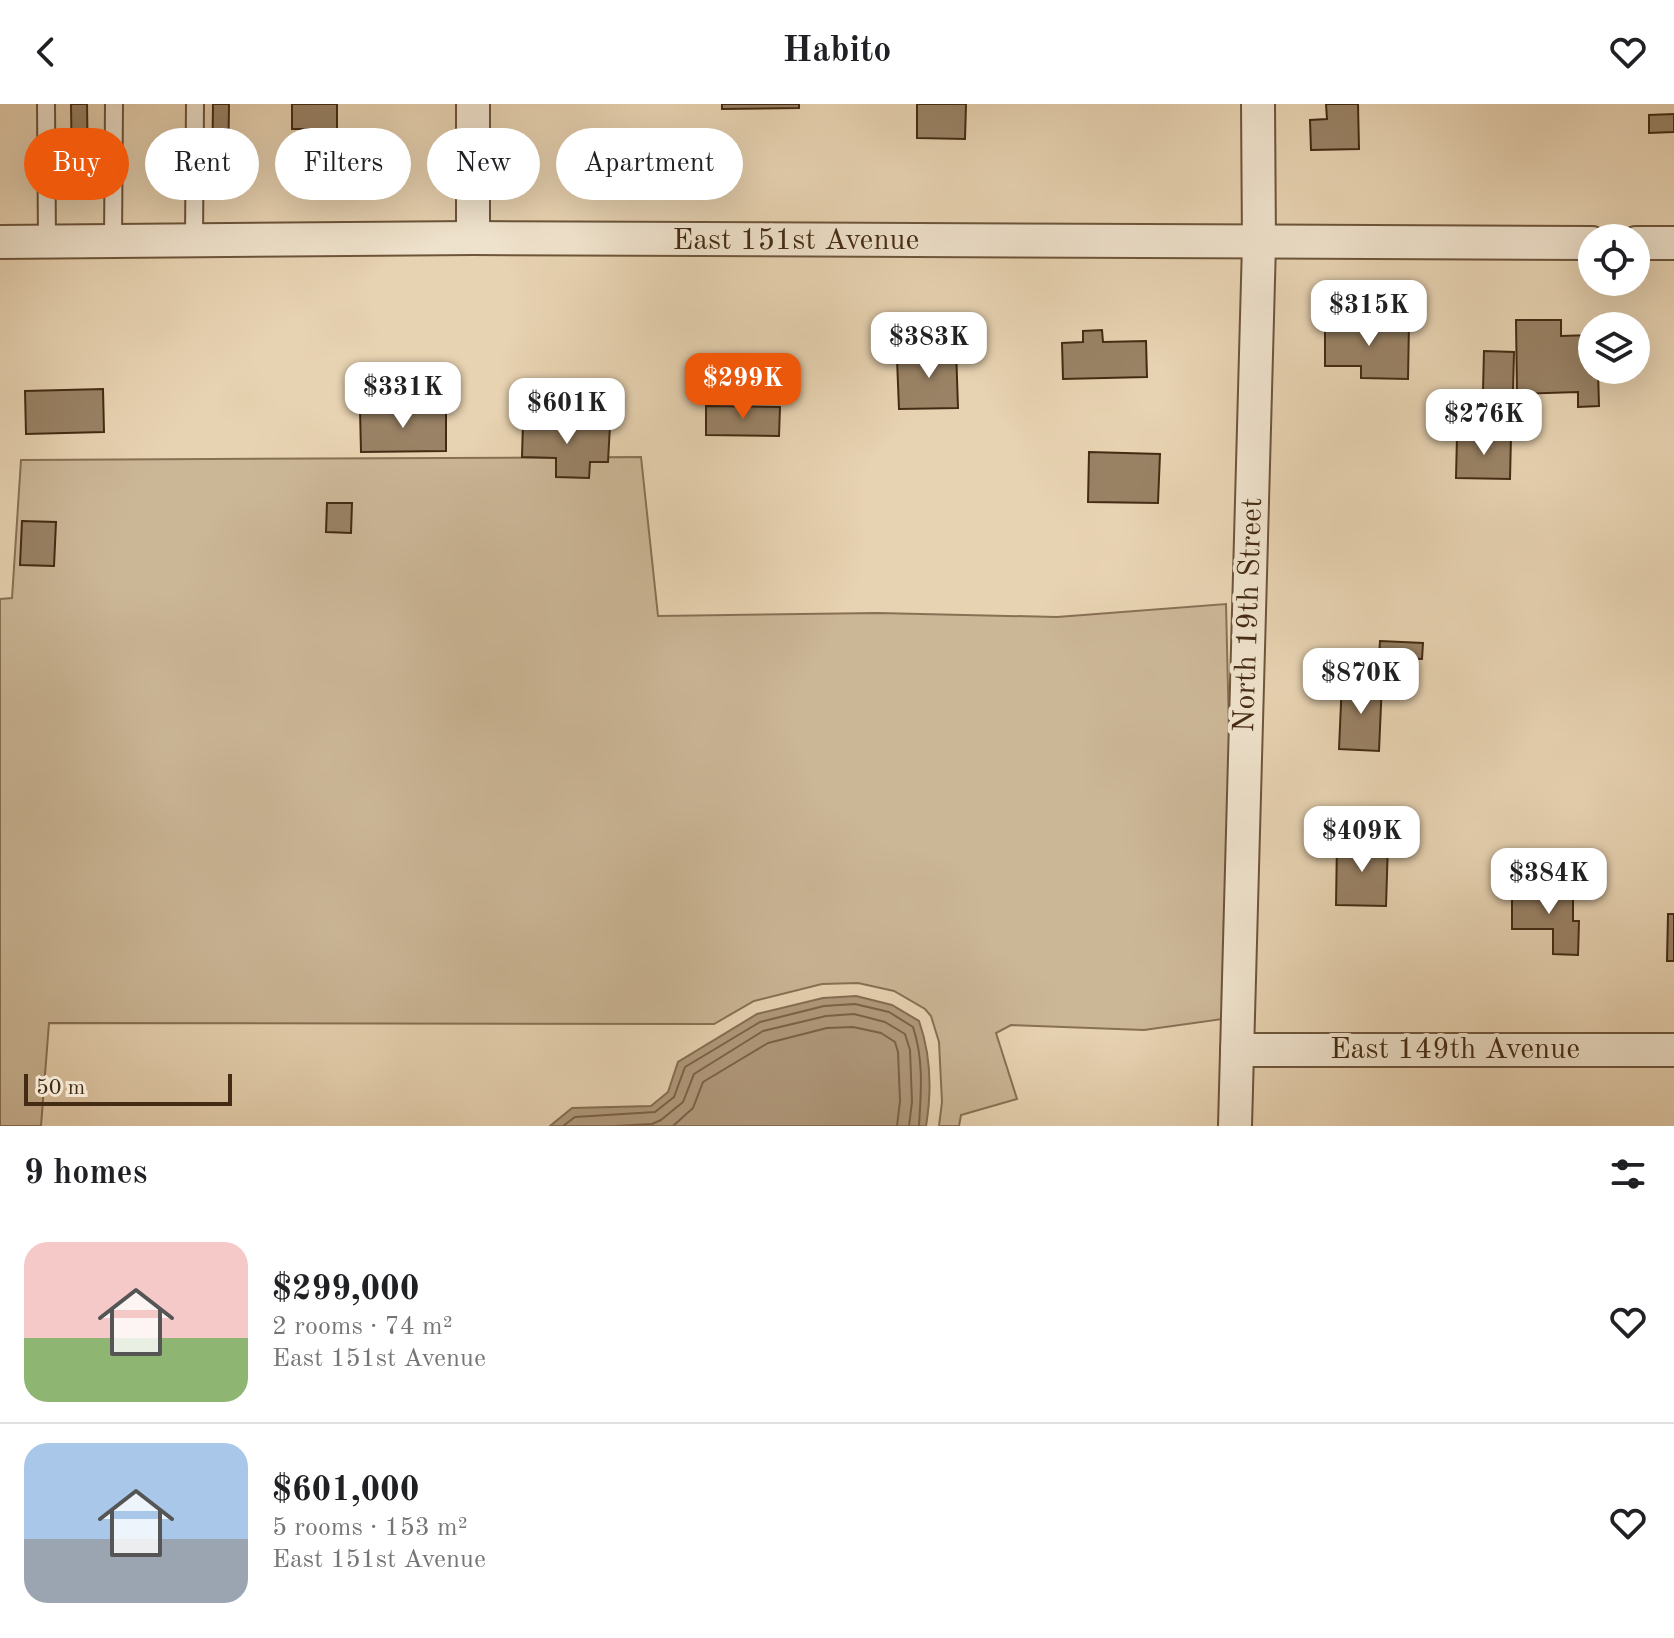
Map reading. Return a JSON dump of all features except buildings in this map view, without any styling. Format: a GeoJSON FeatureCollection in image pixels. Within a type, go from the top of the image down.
{"type":"FeatureCollection","features":[{"type":"Feature","properties":{"kind":"street"},"geometry":{"type":"LineString","coordinates":[[473,104],[473,238]]}},
{"type":"Feature","properties":{"kind":"street","name":"North 19th Street"},"geometry":{"type":"LineString","coordinates":[[1235,1126],[1259,244],[1258,104]]}},
{"type":"Feature","properties":{"kind":"street","name":"East 151st Avenue"},"geometry":{"type":"LineString","coordinates":[[0,242],[473,238],[1259,244],[1578,243]]}},
{"type":"Feature","properties":{"kind":"street"},"geometry":{"type":"LineString","coordinates":[[1650,243],[1674,243]]}},
{"type":"Feature","properties":{"kind":"street","name":"East 149th Avenue"},"geometry":{"type":"LineString","coordinates":[[1237,1050],[1674,1050]]}},
{"type":"Feature","properties":{"kind":"lane"},"geometry":{"type":"LineString","coordinates":[[46,104],[47,241]]}},
{"type":"Feature","properties":{"kind":"lane"},"geometry":{"type":"LineString","coordinates":[[113,241],[114,104]]}},
{"type":"Feature","properties":{"kind":"lane"},"geometry":{"type":"LineString","coordinates":[[194,240],[195,104]]}},
{"type":"Feature","properties":{"kind":"shaded area"},"geometry":{"type":"Polygon","coordinates":[[[641,457],[658,616],[878,613],[1057,617],[1226,604],[1230,773],[1223,1019],[1144,1030],[1011,1025],[996,1033],[1017,1099],[961,1115],[959,1126],[939,1126],[942,1102],[939,1042],[931,1016],[925,1009],[894,991],[858,983],[822,984],[754,1001],[714,1024],[49,1023],[41,1126],[0,1126],[0,599],[12,598],[21,460],[641,457]]]}},
{"type":"Feature","properties":{"kind":"water"},"geometry":{"type":"Polygon","coordinates":[[[856,996],[892,1005],[919,1021],[929,1073],[926,1126],[550,1126],[572,1108],[651,1106],[668,1092],[678,1062],[757,1014],[823,998],[856,996]]]}}]}
